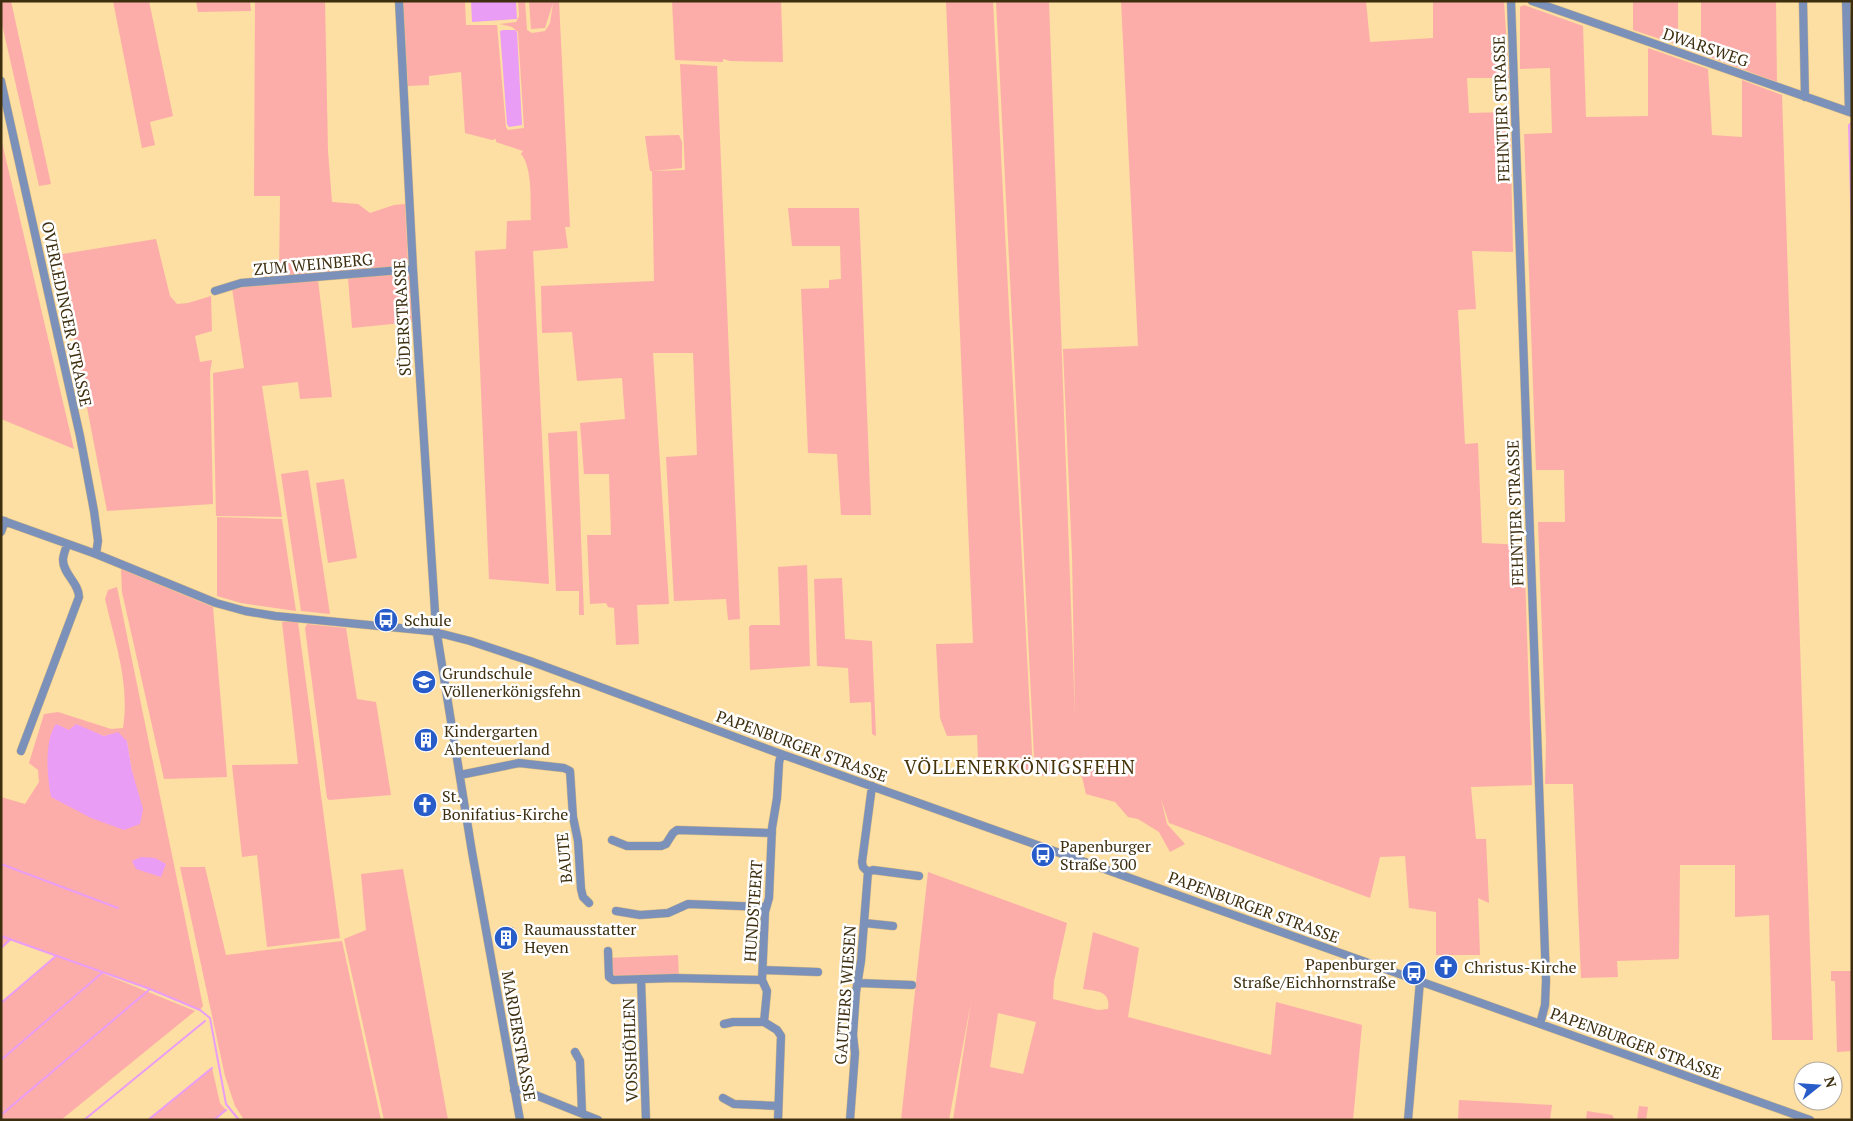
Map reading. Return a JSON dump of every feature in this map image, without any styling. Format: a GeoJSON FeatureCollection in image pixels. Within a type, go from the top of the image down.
{"type":"FeatureCollection","features":[{"type":"Feature","properties":{"kind":"street","name":"SÜDERSTRASSE"},"geometry":{"type":"LineString","coordinates":[[399,1],[413,269],[436,632]]}},
{"type":"Feature","properties":{"kind":"street","name":"FEHNTJER STRASSE"},"geometry":{"type":"LineString","coordinates":[[1511,1],[1546,981],[1545,1005],[1540,1024]]}},
{"type":"Feature","properties":{"kind":"street","name":"DWARSWEG"},"geometry":{"type":"LineString","coordinates":[[1532,1],[1552,5],[1851,112]]}},
{"type":"Feature","properties":{"kind":"street"},"geometry":{"type":"LineString","coordinates":[[1803,1],[1805,96]]}},
{"type":"Feature","properties":{"kind":"street"},"geometry":{"type":"LineString","coordinates":[[1846,1],[1851,112]]}},
{"type":"Feature","properties":{"kind":"street","name":"OVERLEDINGER STRASSE"},"geometry":{"type":"LineString","coordinates":[[1,81],[80,436],[94,511],[98,541],[96,554]]}},
{"type":"Feature","properties":{"kind":"street","name":"ZUM WEINBERG"},"geometry":{"type":"LineString","coordinates":[[215,291],[241,283],[413,269]]}},
{"type":"Feature","properties":{"kind":"street","name":"PAPENBURGER STRASSE"},"geometry":{"type":"LineString","coordinates":[[3,521],[96,554],[216,603],[245,611],[275,616],[436,632],[470,641],[530,661],[781,754],[1810,1120]]}},
{"type":"Feature","properties":{"kind":"street"},"geometry":{"type":"LineString","coordinates":[[1,532],[3,521]]}},
{"type":"Feature","properties":{"kind":"street"},"geometry":{"type":"LineString","coordinates":[[21,751],[79,598],[79,590],[63,564],[67,544]]}},
{"type":"Feature","properties":{"kind":"street","name":"MARDERSTRASSE"},"geometry":{"type":"LineString","coordinates":[[436,632],[520,1120]]}},
{"type":"Feature","properties":{"kind":"street","name":"HUNDSTEERT"},"geometry":{"type":"LineString","coordinates":[[764,1022],[767,991],[762,980],[766,907],[770,898],[772,833],[781,754]]}},
{"type":"Feature","properties":{"kind":"street","name":"BAUTE"},"geometry":{"type":"LineString","coordinates":[[460,775],[520,763],[570,771],[573,816],[578,841],[580,889],[583,897],[589,903]]}},
{"type":"Feature","properties":{"kind":"street","name":"GAUTIERS WIESEN"},"geometry":{"type":"LineString","coordinates":[[850,1120],[855,1053],[853,1035],[868,872],[863,867],[862,862],[872,786]]}},
{"type":"Feature","properties":{"kind":"street"},"geometry":{"type":"LineString","coordinates":[[612,840],[627,846],[661,846],[666,844],[677,830],[772,833]]}},
{"type":"Feature","properties":{"kind":"street"},"geometry":{"type":"LineString","coordinates":[[868,872],[873,870],[919,876]]}},
{"type":"Feature","properties":{"kind":"street"},"geometry":{"type":"LineString","coordinates":[[616,911],[640,915],[668,913],[688,904],[766,907]]}},
{"type":"Feature","properties":{"kind":"street"},"geometry":{"type":"LineString","coordinates":[[864,923],[892,926]]}},
{"type":"Feature","properties":{"kind":"street"},"geometry":{"type":"LineString","coordinates":[[608,951],[611,979],[762,980]]}},
{"type":"Feature","properties":{"kind":"street"},"geometry":{"type":"LineString","coordinates":[[763,970],[818,972]]}},
{"type":"Feature","properties":{"kind":"street","name":"VOSSHÖHLEN"},"geometry":{"type":"LineString","coordinates":[[641,979],[646,1120]]}},
{"type":"Feature","properties":{"kind":"street"},"geometry":{"type":"LineString","coordinates":[[1408,1120],[1420,981]]}},
{"type":"Feature","properties":{"kind":"street"},"geometry":{"type":"LineString","coordinates":[[858,983],[912,985]]}},
{"type":"Feature","properties":{"kind":"street"},"geometry":{"type":"LineString","coordinates":[[724,1024],[733,1022],[764,1022],[777,1030],[781,1036],[778,1120]]}},
{"type":"Feature","properties":{"kind":"street"},"geometry":{"type":"LineString","coordinates":[[575,1052],[580,1061],[582,1113]]}},
{"type":"Feature","properties":{"kind":"street"},"geometry":{"type":"LineString","coordinates":[[514,1090],[523,1090],[598,1120]]}},
{"type":"Feature","properties":{"kind":"street"},"geometry":{"type":"LineString","coordinates":[[724,1098],[734,1104],[778,1106]]}},
{"type":"Feature","properties":{"kind":"shaded area"},"geometry":{"type":"Polygon","coordinates":[[[1,1],[11,1],[51,184],[39,186],[1,20],[1,1]]]}},
{"type":"Feature","properties":{"kind":"shaded area"},"geometry":{"type":"Polygon","coordinates":[[[113,1],[149,1],[173,116],[150,122],[155,145],[142,148],[113,1]]]}},
{"type":"Feature","properties":{"kind":"shaded area"},"geometry":{"type":"Polygon","coordinates":[[[196,1],[250,1],[251,11],[198,12],[196,1]]]}},
{"type":"Feature","properties":{"kind":"shaded area"},"geometry":{"type":"Polygon","coordinates":[[[255,1],[325,1],[328,151],[332,202],[358,204],[370,213],[394,205],[405,204],[408,262],[403,267],[279,277],[280,196],[254,196],[255,1]]]}},
{"type":"Feature","properties":{"kind":"shaded area"},"geometry":{"type":"Polygon","coordinates":[[[403,1],[465,1],[466,25],[497,25],[506,127],[508,130],[524,128],[518,32],[512,27],[500,24],[516,22],[519,16],[518,1],[525,1],[527,30],[532,33],[545,31],[550,23],[553,3],[545,28],[531,29],[529,1],[559,1],[570,227],[565,227],[568,248],[533,251],[549,584],[489,579],[475,251],[506,249],[507,221],[531,220],[529,176],[525,160],[521,154],[523,151],[496,142],[496,139],[492,140],[465,133],[461,72],[429,76],[429,85],[408,86],[403,1]]]}},
{"type":"Feature","properties":{"kind":"shaded area"},"geometry":{"type":"Polygon","coordinates":[[[471,1],[516,1],[517,19],[472,22],[471,1]]]}},
{"type":"Feature","properties":{"kind":"shaded area"},"geometry":{"type":"Polygon","coordinates":[[[672,1],[781,1],[783,62],[730,61],[723,59],[723,62],[675,60],[672,1]]]}},
{"type":"Feature","properties":{"kind":"shaded area"},"geometry":{"type":"Polygon","coordinates":[[[946,1],[993,1],[1033,771],[1008,772],[1007,759],[978,759],[977,735],[947,736],[940,718],[936,644],[973,643],[946,1]]]}},
{"type":"Feature","properties":{"kind":"shaded area"},"geometry":{"type":"Polygon","coordinates":[[[996,1],[1049,1],[1075,716],[1072,556],[1063,349],[1138,346],[1121,1],[1366,1],[1370,42],[1433,38],[1433,1],[1504,1],[1509,78],[1467,78],[1469,113],[1510,112],[1513,252],[1472,251],[1476,309],[1458,310],[1465,444],[1478,443],[1482,543],[1524,545],[1532,785],[1471,787],[1476,839],[1486,839],[1489,903],[1478,898],[1480,955],[1436,955],[1436,912],[1409,908],[1405,856],[1380,857],[1370,898],[1169,823],[1161,799],[1167,824],[1185,844],[1170,852],[1159,832],[1138,819],[1128,817],[1115,802],[1086,794],[1082,777],[1077,774],[1035,776],[996,1]]]}},
{"type":"Feature","properties":{"kind":"shaded area"},"geometry":{"type":"Polygon","coordinates":[[[1633,1],[1678,1],[1678,45],[1633,30],[1633,1]]]}},
{"type":"Feature","properties":{"kind":"shaded area"},"geometry":{"type":"Polygon","coordinates":[[[1701,1],[1776,1],[1777,82],[1701,54],[1701,1]]]}},
{"type":"Feature","properties":{"kind":"shaded area"},"geometry":{"type":"Polygon","coordinates":[[[1524,5],[1583,26],[1586,117],[1648,116],[1648,48],[1708,69],[1712,135],[1742,137],[1742,80],[1782,95],[1813,1040],[1772,1040],[1769,915],[1735,917],[1735,865],[1680,865],[1678,959],[1617,961],[1618,977],[1581,978],[1573,784],[1545,784],[1546,743],[1538,522],[1565,522],[1564,470],[1536,470],[1524,134],[1552,133],[1550,68],[1520,69],[1520,7],[1524,5]]]}},
{"type":"Feature","properties":{"kind":"shaded area"},"geometry":{"type":"Polygon","coordinates":[[[515,30],[517,32],[522,125],[509,127],[507,124],[500,31],[515,30]]]}},
{"type":"Feature","properties":{"kind":"shaded area"},"geometry":{"type":"Polygon","coordinates":[[[680,64],[717,66],[740,619],[728,620],[726,599],[674,601],[666,457],[697,455],[693,353],[653,353],[669,604],[637,605],[639,644],[616,645],[614,608],[608,607],[606,603],[590,604],[587,535],[611,535],[609,474],[584,474],[580,423],[625,419],[622,378],[577,381],[572,332],[542,333],[541,286],[654,281],[652,171],[685,170],[680,64]]]}},
{"type":"Feature","properties":{"kind":"shaded area"},"geometry":{"type":"Polygon","coordinates":[[[679,135],[682,142],[682,168],[650,171],[645,136],[679,135]]]}},
{"type":"Feature","properties":{"kind":"shaded area"},"geometry":{"type":"Polygon","coordinates":[[[1,138],[74,449],[1,419],[1,138]]]}},
{"type":"Feature","properties":{"kind":"shaded area"},"geometry":{"type":"Polygon","coordinates":[[[788,208],[859,208],[871,515],[841,515],[837,454],[808,453],[801,289],[829,288],[829,280],[841,279],[840,246],[792,246],[788,208]]]}},
{"type":"Feature","properties":{"kind":"shaded area"},"geometry":{"type":"Polygon","coordinates":[[[156,239],[170,296],[177,304],[188,303],[211,296],[212,331],[195,336],[200,362],[212,360],[210,372],[213,504],[107,511],[56,255],[156,239]]]}},
{"type":"Feature","properties":{"kind":"shaded area"},"geometry":{"type":"Polygon","coordinates":[[[410,274],[413,322],[352,328],[348,278],[410,274]]]}},
{"type":"Feature","properties":{"kind":"shaded area"},"geometry":{"type":"Polygon","coordinates":[[[318,280],[332,397],[300,399],[298,382],[262,386],[282,517],[216,516],[213,373],[244,368],[232,288],[243,285],[318,280]]]}},
{"type":"Feature","properties":{"kind":"shaded area"},"geometry":{"type":"Polygon","coordinates":[[[577,431],[584,615],[579,615],[579,591],[556,591],[548,433],[577,431]]]}},
{"type":"Feature","properties":{"kind":"shaded area"},"geometry":{"type":"Polygon","coordinates":[[[308,470],[330,614],[301,611],[281,474],[308,470]]]}},
{"type":"Feature","properties":{"kind":"shaded area"},"geometry":{"type":"Polygon","coordinates":[[[344,479],[357,558],[328,563],[316,483],[344,479]]]}},
{"type":"Feature","properties":{"kind":"shaded area"},"geometry":{"type":"Polygon","coordinates":[[[217,517],[282,519],[296,611],[241,603],[217,596],[217,517]]]}},
{"type":"Feature","properties":{"kind":"shaded area"},"geometry":{"type":"Polygon","coordinates":[[[807,565],[810,666],[750,670],[749,627],[751,625],[780,625],[778,567],[807,565]]]}},
{"type":"Feature","properties":{"kind":"shaded area"},"geometry":{"type":"Polygon","coordinates":[[[121,569],[213,607],[227,777],[164,779],[122,592],[121,569]]]}},
{"type":"Feature","properties":{"kind":"shaded area"},"geometry":{"type":"Polygon","coordinates":[[[842,578],[845,639],[872,641],[876,736],[872,734],[871,702],[850,703],[848,668],[817,666],[814,579],[842,578]]]}},
{"type":"Feature","properties":{"kind":"shaded area"},"geometry":{"type":"Polygon","coordinates":[[[117,587],[203,1006],[200,1010],[150,989],[77,963],[195,1011],[61,1120],[1,1120],[1,1003],[56,956],[11,939],[1,947],[1,797],[25,804],[39,782],[38,770],[29,763],[44,714],[58,712],[111,729],[123,728],[125,695],[117,647],[105,599],[108,590],[117,587]],[[56,724],[132,771],[127,741],[118,733],[104,736],[76,725],[69,731],[56,724]]]}},
{"type":"Feature","properties":{"kind":"shaded area"},"geometry":{"type":"Polygon","coordinates":[[[282,622],[298,622],[340,938],[267,947],[257,855],[242,857],[232,765],[298,764],[282,622]]]}},
{"type":"Feature","properties":{"kind":"shaded area"},"geometry":{"type":"Polygon","coordinates":[[[307,624],[346,628],[357,699],[376,702],[391,795],[329,800],[327,798],[305,628],[307,624]]]}},
{"type":"Feature","properties":{"kind":"shaded area"},"geometry":{"type":"Polygon","coordinates":[[[56,724],[69,730],[76,724],[104,736],[118,732],[127,741],[132,771],[143,809],[140,824],[124,830],[91,818],[51,797],[48,779],[48,749],[52,731],[56,724]]]}},
{"type":"Feature","properties":{"kind":"shaded area"},"geometry":{"type":"Polygon","coordinates":[[[141,857],[155,858],[166,864],[161,877],[136,869],[132,861],[141,857]]]}},
{"type":"Feature","properties":{"kind":"shaded area"},"geometry":{"type":"Polygon","coordinates":[[[180,867],[205,867],[226,955],[342,941],[381,1120],[244,1120],[235,1106],[225,1076],[180,867]]]}},
{"type":"Feature","properties":{"kind":"shaded area"},"geometry":{"type":"Polygon","coordinates":[[[403,869],[448,1120],[384,1120],[344,939],[366,930],[361,874],[403,869]]]}},
{"type":"Feature","properties":{"kind":"shaded area"},"geometry":{"type":"Polygon","coordinates":[[[928,872],[1067,923],[1054,981],[1053,999],[1098,1010],[1108,1009],[1105,995],[1098,991],[1083,989],[1093,932],[1139,948],[1128,1017],[1271,1055],[1276,1002],[1362,1025],[1353,1120],[953,1120],[971,1002],[949,1120],[901,1120],[928,872]],[[998,1013],[990,1067],[1023,1074],[1036,1022],[998,1013]]]}},
{"type":"Feature","properties":{"kind":"shaded area"},"geometry":{"type":"Polygon","coordinates":[[[678,955],[679,978],[613,980],[608,958],[678,955]]]}},
{"type":"Feature","properties":{"kind":"shaded area"},"geometry":{"type":"Polygon","coordinates":[[[1831,971],[1852,971],[1852,1051],[1837,1052],[1835,981],[1831,981],[1831,971]]]}},
{"type":"Feature","properties":{"kind":"shaded area"},"geometry":{"type":"Polygon","coordinates":[[[212,1068],[220,1103],[226,1110],[214,1120],[148,1120],[212,1068]]]}},
{"type":"Feature","properties":{"kind":"shaded area"},"geometry":{"type":"Polygon","coordinates":[[[1459,1100],[1552,1105],[1550,1120],[1458,1120],[1459,1100]]]}},
{"type":"Feature","properties":{"kind":"shaded area"},"geometry":{"type":"Polygon","coordinates":[[[1639,1106],[1648,1107],[1646,1120],[1637,1120],[1639,1106]]]}},
{"type":"Feature","properties":{"kind":"shaded area"},"geometry":{"type":"Polygon","coordinates":[[[1587,1111],[1612,1115],[1615,1120],[1586,1120],[1587,1111]]]}},
{"type":"Feature","properties":{"kind":"waterway"},"geometry":{"type":"LineString","coordinates":[[1852,123],[1849,125],[1852,233]]}},
{"type":"Feature","properties":{"kind":"waterway"},"geometry":{"type":"LineString","coordinates":[[1,864],[118,908]]}},
{"type":"Feature","properties":{"kind":"waterway"},"geometry":{"type":"LineString","coordinates":[[1,936],[150,989],[200,1010],[210,1018],[226,1104],[239,1120]]}},
{"type":"Feature","properties":{"kind":"waterway"},"geometry":{"type":"LineString","coordinates":[[1,948],[11,939]]}},
{"type":"Feature","properties":{"kind":"waterway"},"geometry":{"type":"LineString","coordinates":[[1,1003],[56,956]]}},
{"type":"Feature","properties":{"kind":"waterway"},"geometry":{"type":"LineString","coordinates":[[1,1060],[103,972]]}},
{"type":"Feature","properties":{"kind":"waterway"},"geometry":{"type":"LineString","coordinates":[[1,1115],[150,989]]}},
{"type":"Feature","properties":{"kind":"waterway"},"geometry":{"type":"LineString","coordinates":[[84,1120],[205,1021]]}},
{"type":"Feature","properties":{"kind":"waterway"},"geometry":{"type":"LineString","coordinates":[[148,1120],[212,1068]]}},
{"type":"Feature","properties":{"kind":"waterway"},"geometry":{"type":"LineString","coordinates":[[214,1120],[226,1110]]}},
{"type":"Feature","properties":{"kind":"place","name":"Schule"},"geometry":{"type":"Point","coordinates":[386,620]}},
{"type":"Feature","properties":{"kind":"place","name":"Grundschule Völlenerkönigsfehn"},"geometry":{"type":"Point","coordinates":[424,682]}},
{"type":"Feature","properties":{"kind":"place","name":"Kindergarten Abenteuerland"},"geometry":{"type":"Point","coordinates":[426,740]}},
{"type":"Feature","properties":{"kind":"place","name":"St. Bonifatius-Kirche"},"geometry":{"type":"Point","coordinates":[425,805]}},
{"type":"Feature","properties":{"kind":"place","name":"Papenburger Straße 300"},"geometry":{"type":"Point","coordinates":[1043,855]}},
{"type":"Feature","properties":{"kind":"place","name":"Raumausstatter Heyen"},"geometry":{"type":"Point","coordinates":[506,938]}},
{"type":"Feature","properties":{"kind":"place","name":"Christus-Kirche"},"geometry":{"type":"Point","coordinates":[1446,967]}},
{"type":"Feature","properties":{"kind":"place","name":"Papenburger Straße/Eichhornstraße"},"geometry":{"type":"Point","coordinates":[1414,973]}},
{"type":"Feature","properties":{"kind":"district","name":"VÖLLENERKÖNIGSFEHN"},"geometry":{"type":"Point","coordinates":[1020,766]}}]}
